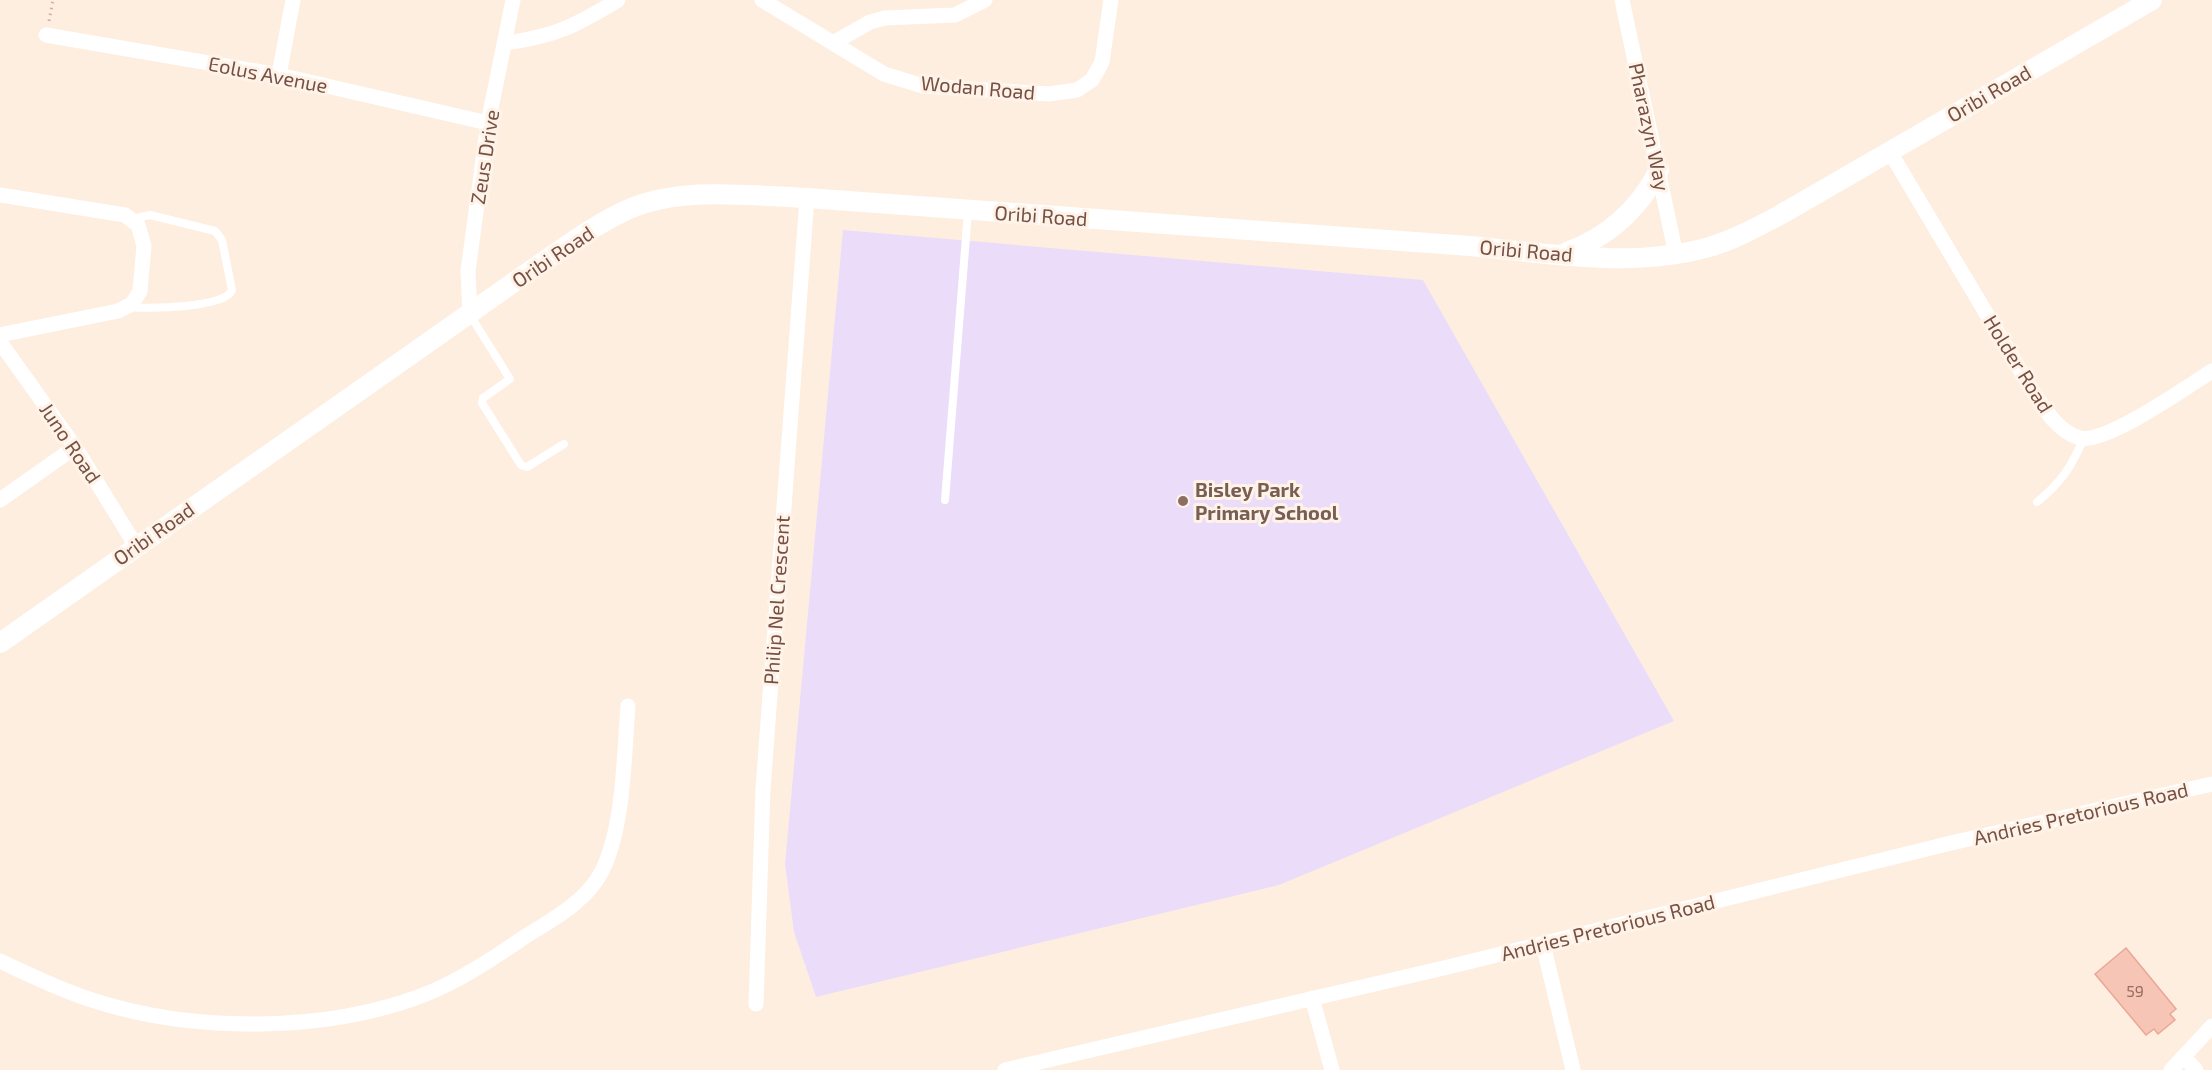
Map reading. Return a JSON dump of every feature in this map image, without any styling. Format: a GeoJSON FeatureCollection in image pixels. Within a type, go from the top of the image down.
{"type":"FeatureCollection","features":[{"type":"Feature","properties":{"kind":"street"},"geometry":{"type":"LineString","coordinates":[[279,75],[293,0]]}},
{"type":"Feature","properties":{"kind":"street","name":"Zeus Drive"},"geometry":{"type":"LineString","coordinates":[[470,315],[468,271],[488,123],[513,0]]}},
{"type":"Feature","properties":{"kind":"street"},"geometry":{"type":"LineString","coordinates":[[506,43],[548,36],[618,0]]}},
{"type":"Feature","properties":{"kind":"street","name":"Wodan Road"},"geometry":{"type":"LineString","coordinates":[[762,0],[884,74],[923,86],[1065,93],[1077,90],[1098,72],[1106,46],[1111,0]]}},
{"type":"Feature","properties":{"kind":"street"},"geometry":{"type":"LineString","coordinates":[[833,43],[870,22],[885,18],[955,15],[985,0]]}},
{"type":"Feature","properties":{"kind":"street","name":"Pharazyn Way"},"geometry":{"type":"LineString","coordinates":[[1622,0],[1676,255]]}},
{"type":"Feature","properties":{"kind":"street","name":"Oribi Road"},"geometry":{"type":"LineString","coordinates":[[0,643],[574,242],[610,218],[631,208],[673,197],[708,194],[807,198],[1470,246],[1559,255],[1632,258],[1676,255],[1708,248],[1746,233],[2152,0]]}},
{"type":"Feature","properties":{"kind":"street","name":"Eolus Avenue"},"geometry":{"type":"LineString","coordinates":[[46,35],[279,75],[488,123]]}},
{"type":"Feature","properties":{"kind":"street","name":"Holder Road"},"geometry":{"type":"LineString","coordinates":[[1890,152],[2048,416],[2067,431],[2084,438]]}},
{"type":"Feature","properties":{"kind":"street"},"geometry":{"type":"LineString","coordinates":[[1559,255],[1596,239],[1624,218],[1648,191],[1659,170]]}},
{"type":"Feature","properties":{"kind":"street"},"geometry":{"type":"LineString","coordinates":[[0,195],[112,212],[132,219],[142,234],[144,246],[140,291],[127,307],[118,312],[0,335]]}},
{"type":"Feature","properties":{"kind":"street","name":"Philip Nel Crescent"},"geometry":{"type":"LineString","coordinates":[[756,1004],[763,789],[807,198]]}},
{"type":"Feature","properties":{"kind":"street","name":"Juno Road"},"geometry":{"type":"LineString","coordinates":[[0,342],[6,364],[75,447],[136,546]]}},
{"type":"Feature","properties":{"kind":"street"},"geometry":{"type":"LineString","coordinates":[[2084,438],[2108,434],[2212,372]]}},
{"type":"Feature","properties":{"kind":"street"},"geometry":{"type":"LineString","coordinates":[[0,500],[75,447]]}},
{"type":"Feature","properties":{"kind":"street"},"geometry":{"type":"LineString","coordinates":[[0,961],[56,987],[93,1000],[183,1020],[231,1025],[344,1016],[426,994],[489,961],[562,913],[583,896],[602,873],[614,845],[628,706]]}},
{"type":"Feature","properties":{"kind":"street","name":"Andries Pretorious Road"},"geometry":{"type":"LineString","coordinates":[[1005,1070],[1543,944],[1951,843],[2212,784]]}},
{"type":"Feature","properties":{"kind":"street"},"geometry":{"type":"LineString","coordinates":[[1543,944],[1573,1070]]}},
{"type":"Feature","properties":{"kind":"street"},"geometry":{"type":"LineString","coordinates":[[1312,998],[1332,1070]]}},
{"type":"Feature","properties":{"kind":"street"},"geometry":{"type":"LineString","coordinates":[[2171,1070],[2185,1058],[2212,1026]]}},
{"type":"Feature","properties":{"kind":"street"},"geometry":{"type":"LineString","coordinates":[[2185,1058],[2196,1070]]}},
{"type":"Feature","properties":{"kind":"lane"},"geometry":{"type":"LineString","coordinates":[[945,500],[968,210]]}},
{"type":"Feature","properties":{"kind":"lane"},"geometry":{"type":"LineString","coordinates":[[127,307],[158,310],[223,299],[232,290],[222,240],[215,231],[150,215],[132,219]]}},
{"type":"Feature","properties":{"kind":"lane"},"geometry":{"type":"LineString","coordinates":[[470,315],[510,379],[483,398],[482,403],[521,465],[526,466],[564,444]]}},
{"type":"Feature","properties":{"kind":"lane"},"geometry":{"type":"LineString","coordinates":[[2037,502],[2062,480],[2084,438]]}},
{"type":"Feature","properties":{"kind":"shaded area","name":"Bisley Park Primary School"},"geometry":{"type":"Polygon","coordinates":[[[843,230],[1423,280],[1674,721],[1279,885],[816,997],[794,932],[785,864],[843,230]]]}},
{"type":"Feature","properties":{"kind":"building"},"geometry":{"type":"Polygon","coordinates":[[[2126,948],[2176,1009],[2170,1014],[2175,1020],[2158,1034],[2154,1029],[2146,1035],[2095,974],[2126,948]]]}},
{"type":"Feature","properties":{"kind":"place","name":"Bisley Park Primary School"},"geometry":{"type":"Point","coordinates":[1183,501]}}]}
